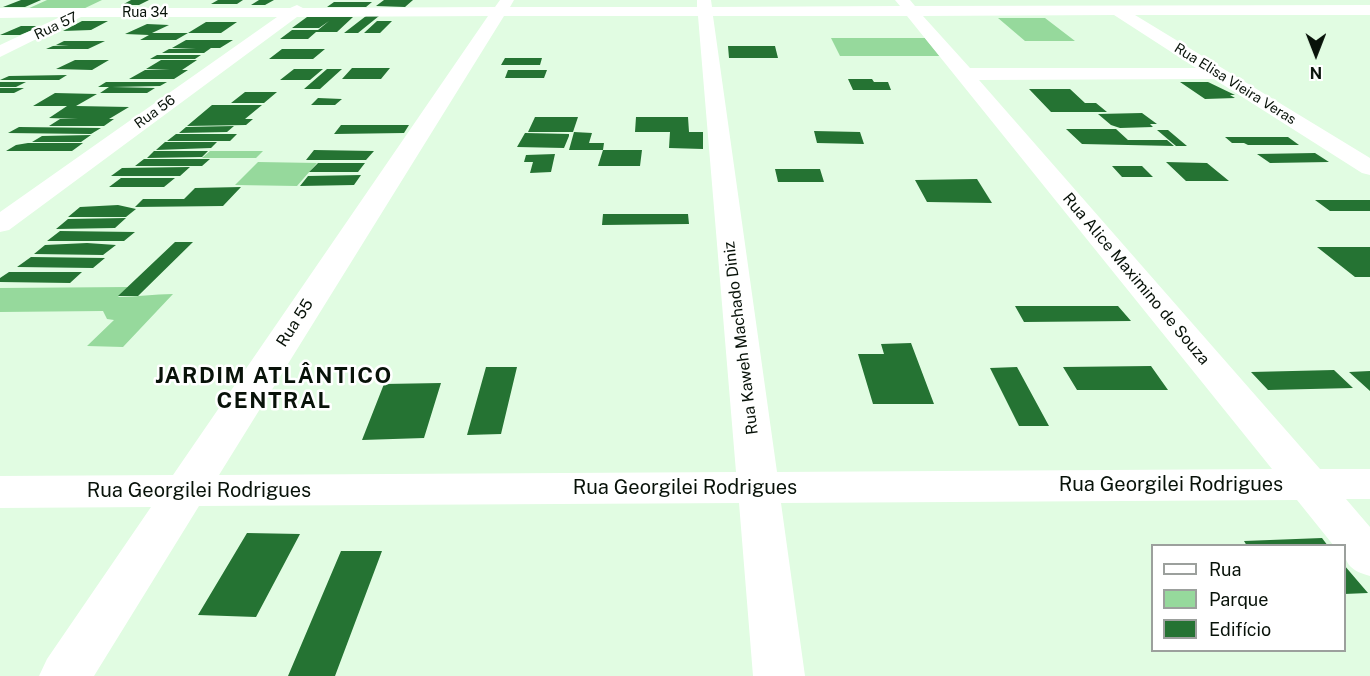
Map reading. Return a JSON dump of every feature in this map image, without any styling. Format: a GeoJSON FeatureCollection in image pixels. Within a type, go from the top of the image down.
{"type":"FeatureCollection","features":[{"type":"Feature","properties":{"kind":"street","name":"Rua 57"},"geometry":{"type":"LineString","coordinates":[[0,52],[111,0]]}},
{"type":"Feature","properties":{"kind":"street","name":"Rua 56"},"geometry":{"type":"LineString","coordinates":[[0,224],[310,0]]}},
{"type":"Feature","properties":{"kind":"street","name":"Rua Elisa Vieira Veras"},"geometry":{"type":"LineString","coordinates":[[1101,0],[1370,168]]}},
{"type":"Feature","properties":{"kind":"street"},"geometry":{"type":"LineString","coordinates":[[1297,0],[1358,26]]}},
{"type":"Feature","properties":{"kind":"street","name":"Rua 34"},"geometry":{"type":"LineString","coordinates":[[0,13],[292,13],[503,6],[907,6],[1118,11],[1370,10]]}},
{"type":"Feature","properties":{"kind":"street","name":"Rua 55"},"geometry":{"type":"LineString","coordinates":[[64,676],[503,6]]}},
{"type":"Feature","properties":{"kind":"street","name":"Rua Kaweh Machado Diniz"},"geometry":{"type":"LineString","coordinates":[[704,6],[779,676]]}},
{"type":"Feature","properties":{"kind":"street","name":"Rua Alice Maximino de Souza"},"geometry":{"type":"LineString","coordinates":[[907,6],[1370,558]]}},
{"type":"Feature","properties":{"kind":"street"},"geometry":{"type":"LineString","coordinates":[[963,74],[1217,73]]}},
{"type":"Feature","properties":{"kind":"street","name":"Rua Georgilei Rodrigues"},"geometry":{"type":"LineString","coordinates":[[0,492],[1370,484]]}},
{"type":"Feature","properties":{"kind":"green space"},"geometry":{"type":"Polygon","coordinates":[[[47,0],[102,0],[81,10],[25,10],[47,0]]]}},
{"type":"Feature","properties":{"kind":"green space"},"geometry":{"type":"Polygon","coordinates":[[[998,18],[1045,18],[1075,41],[1025,41],[998,18]]]}},
{"type":"Feature","properties":{"kind":"green space"},"geometry":{"type":"Polygon","coordinates":[[[831,38],[925,38],[940,56],[840,56],[831,38]]]}},
{"type":"Feature","properties":{"kind":"green space"},"geometry":{"type":"Polygon","coordinates":[[[210,151],[263,151],[256,158],[202,158],[210,151]]]}},
{"type":"Feature","properties":{"kind":"green space"},"geometry":{"type":"Polygon","coordinates":[[[258,162],[317,163],[297,186],[235,185],[258,162]]]}},
{"type":"Feature","properties":{"kind":"green space"},"geometry":{"type":"Polygon","coordinates":[[[128,287],[118,297],[173,294],[123,347],[87,346],[114,320],[107,319],[103,311],[0,312],[0,288],[128,287]]]}},
{"type":"Feature","properties":{"kind":"building"},"geometry":{"type":"Polygon","coordinates":[[[21,0],[41,0],[25,7],[3,7],[21,0]]]}},
{"type":"Feature","properties":{"kind":"building"},"geometry":{"type":"Polygon","coordinates":[[[131,0],[149,0],[139,5],[122,5],[131,0]]]}},
{"type":"Feature","properties":{"kind":"building"},"geometry":{"type":"Polygon","coordinates":[[[218,0],[243,0],[237,4],[211,4],[218,0]]]}},
{"type":"Feature","properties":{"kind":"building"},"geometry":{"type":"Polygon","coordinates":[[[259,0],[274,0],[265,5],[251,5],[259,0]]]}},
{"type":"Feature","properties":{"kind":"building"},"geometry":{"type":"Polygon","coordinates":[[[384,0],[413,0],[405,7],[376,6],[384,0]]]}},
{"type":"Feature","properties":{"kind":"building"},"geometry":{"type":"Polygon","coordinates":[[[334,2],[372,2],[366,7],[327,7],[334,2]]]}},
{"type":"Feature","properties":{"kind":"building"},"geometry":{"type":"Polygon","coordinates":[[[366,16],[379,16],[358,33],[344,33],[366,16]]]}},
{"type":"Feature","properties":{"kind":"building"},"geometry":{"type":"Polygon","coordinates":[[[307,17],[353,17],[337,32],[316,32],[308,39],[280,39],[292,30],[318,30],[329,21],[319,28],[292,28],[307,17]]]}},
{"type":"Feature","properties":{"kind":"building"},"geometry":{"type":"Polygon","coordinates":[[[82,21],[108,21],[91,30],[63,31],[82,21]]]}},
{"type":"Feature","properties":{"kind":"building"},"geometry":{"type":"Polygon","coordinates":[[[377,21],[392,21],[380,33],[364,33],[377,21]]]}},
{"type":"Feature","properties":{"kind":"building"},"geometry":{"type":"Polygon","coordinates":[[[206,22],[237,22],[221,33],[188,33],[206,22]]]}},
{"type":"Feature","properties":{"kind":"building"},"geometry":{"type":"Polygon","coordinates":[[[147,24],[169,25],[152,33],[188,33],[176,40],[140,40],[149,35],[125,34],[147,24]]]}},
{"type":"Feature","properties":{"kind":"building"},"geometry":{"type":"Polygon","coordinates":[[[21,26],[42,26],[20,35],[0,35],[21,26]]]}},
{"type":"Feature","properties":{"kind":"building"},"geometry":{"type":"Polygon","coordinates":[[[186,40],[233,40],[220,48],[211,48],[204,53],[162,53],[169,49],[196,49],[172,48],[186,40]]]}},
{"type":"Feature","properties":{"kind":"building"},"geometry":{"type":"Polygon","coordinates":[[[64,41],[105,41],[88,49],[46,49],[69,45],[56,45],[64,41]]]}},
{"type":"Feature","properties":{"kind":"building"},"geometry":{"type":"Polygon","coordinates":[[[728,46],[775,46],[778,58],[729,58],[728,46]]]}},
{"type":"Feature","properties":{"kind":"building"},"geometry":{"type":"Polygon","coordinates":[[[282,49],[325,49],[313,59],[269,59],[282,49]]]}},
{"type":"Feature","properties":{"kind":"building"},"geometry":{"type":"Polygon","coordinates":[[[157,55],[201,55],[195,59],[150,59],[157,55]]]}},
{"type":"Feature","properties":{"kind":"building"},"geometry":{"type":"Polygon","coordinates":[[[505,58],[542,58],[540,65],[501,65],[505,58]]]}},
{"type":"Feature","properties":{"kind":"building"},"geometry":{"type":"Polygon","coordinates":[[[75,60],[109,60],[92,70],[56,69],[75,60]]]}},
{"type":"Feature","properties":{"kind":"building"},"geometry":{"type":"Polygon","coordinates":[[[161,60],[197,60],[182,70],[188,70],[174,79],[129,79],[145,70],[170,70],[146,69],[161,60]]]}},
{"type":"Feature","properties":{"kind":"building"},"geometry":{"type":"Polygon","coordinates":[[[352,68],[390,68],[381,79],[342,79],[352,68]]]}},
{"type":"Feature","properties":{"kind":"building"},"geometry":{"type":"Polygon","coordinates":[[[294,69],[323,69],[310,80],[280,80],[294,69]]]}},
{"type":"Feature","properties":{"kind":"building"},"geometry":{"type":"Polygon","coordinates":[[[327,69],[342,69],[320,89],[304,89],[327,69]]]}},
{"type":"Feature","properties":{"kind":"building"},"geometry":{"type":"Polygon","coordinates":[[[508,70],[547,70],[544,78],[505,78],[508,70]]]}},
{"type":"Feature","properties":{"kind":"building"},"geometry":{"type":"Polygon","coordinates":[[[67,75],[59,80],[0,80],[9,76],[67,75]]]}},
{"type":"Feature","properties":{"kind":"building"},"geometry":{"type":"Polygon","coordinates":[[[848,79],[888,82],[891,90],[853,90],[848,79]]]}},
{"type":"Feature","properties":{"kind":"building"},"geometry":{"type":"Polygon","coordinates":[[[0,82],[26,82],[16,87],[0,87],[0,82]]]}},
{"type":"Feature","properties":{"kind":"building"},"geometry":{"type":"Polygon","coordinates":[[[106,82],[167,82],[160,86],[112,87],[155,88],[147,93],[100,93],[109,87],[98,87],[106,82]]]}},
{"type":"Feature","properties":{"kind":"building"},"geometry":{"type":"Polygon","coordinates":[[[1180,82],[1208,82],[1235,95],[1230,95],[1235,98],[1205,99],[1180,82]]]}},
{"type":"Feature","properties":{"kind":"building"},"geometry":{"type":"Polygon","coordinates":[[[0,88],[24,88],[14,93],[0,93],[0,88]]]}},
{"type":"Feature","properties":{"kind":"building"},"geometry":{"type":"Polygon","coordinates":[[[1029,89],[1070,89],[1085,103],[1096,103],[1107,112],[1051,112],[1029,89]]]}},
{"type":"Feature","properties":{"kind":"building"},"geometry":{"type":"Polygon","coordinates":[[[245,92],[277,92],[264,103],[231,103],[245,92]]]}},
{"type":"Feature","properties":{"kind":"building"},"geometry":{"type":"Polygon","coordinates":[[[55,93],[97,94],[76,106],[129,107],[109,119],[114,119],[104,126],[49,126],[60,119],[78,119],[49,118],[67,106],[33,106],[55,93]]]}},
{"type":"Feature","properties":{"kind":"building"},"geometry":{"type":"Polygon","coordinates":[[[318,98],[342,99],[335,105],[311,105],[318,98]]]}},
{"type":"Feature","properties":{"kind":"building"},"geometry":{"type":"Polygon","coordinates":[[[212,105],[262,105],[245,119],[253,119],[246,125],[187,126],[212,105]]]}},
{"type":"Feature","properties":{"kind":"building"},"geometry":{"type":"Polygon","coordinates":[[[1142,113],[1157,124],[1150,124],[1153,127],[1120,128],[1111,125],[1098,114],[1142,113]]]}},
{"type":"Feature","properties":{"kind":"building"},"geometry":{"type":"Polygon","coordinates":[[[535,117],[578,117],[573,132],[528,132],[535,117]]]}},
{"type":"Feature","properties":{"kind":"building"},"geometry":{"type":"Polygon","coordinates":[[[636,117],[688,117],[689,132],[703,132],[703,149],[669,148],[670,132],[635,132],[636,117]]]}},
{"type":"Feature","properties":{"kind":"building"},"geometry":{"type":"Polygon","coordinates":[[[341,125],[409,125],[404,133],[334,134],[341,125]]]}},
{"type":"Feature","properties":{"kind":"building"},"geometry":{"type":"Polygon","coordinates":[[[234,126],[227,132],[179,133],[186,127],[234,126]]]}},
{"type":"Feature","properties":{"kind":"building"},"geometry":{"type":"Polygon","coordinates":[[[19,127],[101,128],[91,134],[8,133],[19,127]]]}},
{"type":"Feature","properties":{"kind":"building"},"geometry":{"type":"Polygon","coordinates":[[[1066,129],[1116,129],[1128,140],[1167,140],[1174,146],[1082,144],[1066,129]]]}},
{"type":"Feature","properties":{"kind":"building"},"geometry":{"type":"Polygon","coordinates":[[[1157,130],[1168,130],[1187,146],[1176,146],[1157,130]]]}},
{"type":"Feature","properties":{"kind":"building"},"geometry":{"type":"Polygon","coordinates":[[[814,131],[860,132],[864,144],[817,143],[814,131]]]}},
{"type":"Feature","properties":{"kind":"building"},"geometry":{"type":"Polygon","coordinates":[[[574,132],[592,133],[589,143],[604,143],[603,150],[569,150],[574,132]]]}},
{"type":"Feature","properties":{"kind":"building"},"geometry":{"type":"Polygon","coordinates":[[[525,133],[569,134],[569,136],[564,148],[517,147],[525,133]]]}},
{"type":"Feature","properties":{"kind":"building"},"geometry":{"type":"Polygon","coordinates":[[[176,134],[237,134],[230,141],[167,141],[176,134]]]}},
{"type":"Feature","properties":{"kind":"building"},"geometry":{"type":"Polygon","coordinates":[[[91,135],[81,142],[32,142],[42,136],[91,135]]]}},
{"type":"Feature","properties":{"kind":"building"},"geometry":{"type":"Polygon","coordinates":[[[1225,137],[1288,137],[1299,145],[1248,145],[1232,143],[1225,137]]]}},
{"type":"Feature","properties":{"kind":"building"},"geometry":{"type":"Polygon","coordinates":[[[165,142],[217,142],[211,148],[156,150],[165,142]]]}},
{"type":"Feature","properties":{"kind":"building"},"geometry":{"type":"Polygon","coordinates":[[[83,143],[72,151],[6,151],[16,145],[83,143]]]}},
{"type":"Feature","properties":{"kind":"building"},"geometry":{"type":"Polygon","coordinates":[[[314,150],[374,151],[366,160],[306,160],[314,150]]]}},
{"type":"Feature","properties":{"kind":"building"},"geometry":{"type":"Polygon","coordinates":[[[603,150],[642,150],[640,166],[598,166],[603,150]]]}},
{"type":"Feature","properties":{"kind":"building"},"geometry":{"type":"Polygon","coordinates":[[[154,151],[208,151],[202,157],[147,158],[154,151]]]}},
{"type":"Feature","properties":{"kind":"building"},"geometry":{"type":"Polygon","coordinates":[[[1315,153],[1329,162],[1270,163],[1257,154],[1315,153]]]}},
{"type":"Feature","properties":{"kind":"building"},"geometry":{"type":"Polygon","coordinates":[[[555,154],[551,172],[530,173],[533,162],[524,162],[526,155],[555,154]]]}},
{"type":"Feature","properties":{"kind":"building"},"geometry":{"type":"Polygon","coordinates":[[[144,159],[210,159],[202,166],[135,166],[144,159]]]}},
{"type":"Feature","properties":{"kind":"building"},"geometry":{"type":"Polygon","coordinates":[[[1166,162],[1207,163],[1229,181],[1186,181],[1166,162]]]}},
{"type":"Feature","properties":{"kind":"building"},"geometry":{"type":"Polygon","coordinates":[[[318,163],[365,163],[358,172],[309,172],[318,163]]]}},
{"type":"Feature","properties":{"kind":"building"},"geometry":{"type":"Polygon","coordinates":[[[1112,166],[1142,166],[1153,177],[1122,177],[1112,166]]]}},
{"type":"Feature","properties":{"kind":"building"},"geometry":{"type":"Polygon","coordinates":[[[190,167],[180,176],[111,176],[122,168],[190,167]]]}},
{"type":"Feature","properties":{"kind":"building"},"geometry":{"type":"Polygon","coordinates":[[[775,169],[820,169],[824,182],[778,182],[775,169]]]}},
{"type":"Feature","properties":{"kind":"building"},"geometry":{"type":"Polygon","coordinates":[[[361,175],[354,185],[300,186],[308,176],[361,175]]]}},
{"type":"Feature","properties":{"kind":"building"},"geometry":{"type":"Polygon","coordinates":[[[121,178],[175,178],[164,187],[109,187],[121,178]]]}},
{"type":"Feature","properties":{"kind":"building"},"geometry":{"type":"Polygon","coordinates":[[[977,179],[992,203],[927,202],[915,180],[977,179]]]}},
{"type":"Feature","properties":{"kind":"building"},"geometry":{"type":"Polygon","coordinates":[[[241,187],[223,206],[135,207],[143,199],[184,199],[195,188],[241,187]]]}},
{"type":"Feature","properties":{"kind":"building"},"geometry":{"type":"Polygon","coordinates":[[[1315,200],[1370,200],[1370,211],[1330,211],[1315,200]]]}},
{"type":"Feature","properties":{"kind":"building"},"geometry":{"type":"Polygon","coordinates":[[[118,205],[136,209],[126,217],[68,217],[80,207],[118,205]]]}},
{"type":"Feature","properties":{"kind":"building"},"geometry":{"type":"Polygon","coordinates":[[[603,214],[688,214],[689,224],[602,225],[603,214]]]}},
{"type":"Feature","properties":{"kind":"building"},"geometry":{"type":"Polygon","coordinates":[[[126,218],[115,228],[56,229],[68,219],[126,218]]]}},
{"type":"Feature","properties":{"kind":"building"},"geometry":{"type":"Polygon","coordinates":[[[60,231],[135,232],[124,241],[47,241],[60,231]]]}},
{"type":"Feature","properties":{"kind":"building"},"geometry":{"type":"Polygon","coordinates":[[[175,242],[193,242],[138,296],[118,296],[175,242]]]}},
{"type":"Feature","properties":{"kind":"building"},"geometry":{"type":"Polygon","coordinates":[[[87,243],[116,245],[103,255],[34,254],[45,245],[87,243]]]}},
{"type":"Feature","properties":{"kind":"building"},"geometry":{"type":"Polygon","coordinates":[[[1317,247],[1370,247],[1370,277],[1355,277],[1317,247]]]}},
{"type":"Feature","properties":{"kind":"building"},"geometry":{"type":"Polygon","coordinates":[[[31,257],[105,258],[93,268],[17,267],[31,257]]]}},
{"type":"Feature","properties":{"kind":"building"},"geometry":{"type":"Polygon","coordinates":[[[9,272],[82,272],[70,283],[0,282],[0,278],[9,272]]]}},
{"type":"Feature","properties":{"kind":"building"},"geometry":{"type":"Polygon","coordinates":[[[1015,306],[1118,306],[1131,321],[1024,322],[1015,306]]]}},
{"type":"Feature","properties":{"kind":"building"},"geometry":{"type":"Polygon","coordinates":[[[911,343],[934,404],[873,404],[858,354],[884,354],[881,344],[911,343]]]}},
{"type":"Feature","properties":{"kind":"building"},"geometry":{"type":"Polygon","coordinates":[[[1151,366],[1168,390],[1077,390],[1063,367],[1151,366]]]}},
{"type":"Feature","properties":{"kind":"building"},"geometry":{"type":"Polygon","coordinates":[[[486,367],[517,367],[501,434],[467,435],[486,367]]]}},
{"type":"Feature","properties":{"kind":"building"},"geometry":{"type":"Polygon","coordinates":[[[1017,367],[1049,426],[1019,426],[990,368],[1017,367]]]}},
{"type":"Feature","properties":{"kind":"building"},"geometry":{"type":"Polygon","coordinates":[[[1334,370],[1353,388],[1268,390],[1251,372],[1334,370]]]}},
{"type":"Feature","properties":{"kind":"building"},"geometry":{"type":"Polygon","coordinates":[[[1370,371],[1370,391],[1349,372],[1370,371]]]}},
{"type":"Feature","properties":{"kind":"building"},"geometry":{"type":"Polygon","coordinates":[[[441,383],[424,438],[362,440],[384,384],[441,383]]]}},
{"type":"Feature","properties":{"kind":"building"},"geometry":{"type":"Polygon","coordinates":[[[247,533],[300,534],[256,617],[198,615],[247,533]]]}},
{"type":"Feature","properties":{"kind":"building"},"geometry":{"type":"Polygon","coordinates":[[[1322,538],[1326,544],[1246,544],[1244,541],[1322,538]]]}},
{"type":"Feature","properties":{"kind":"building"},"geometry":{"type":"Polygon","coordinates":[[[341,551],[382,551],[335,676],[288,676],[341,551]]]}},
{"type":"Feature","properties":{"kind":"building"},"geometry":{"type":"Polygon","coordinates":[[[1346,567],[1368,593],[1346,594],[1346,567]]]}},
{"type":"Feature","properties":{"kind":"district","name":"JARDIM ATLÂNTICO CENTRAL"},"geometry":{"type":"Point","coordinates":[274,388]}}]}
